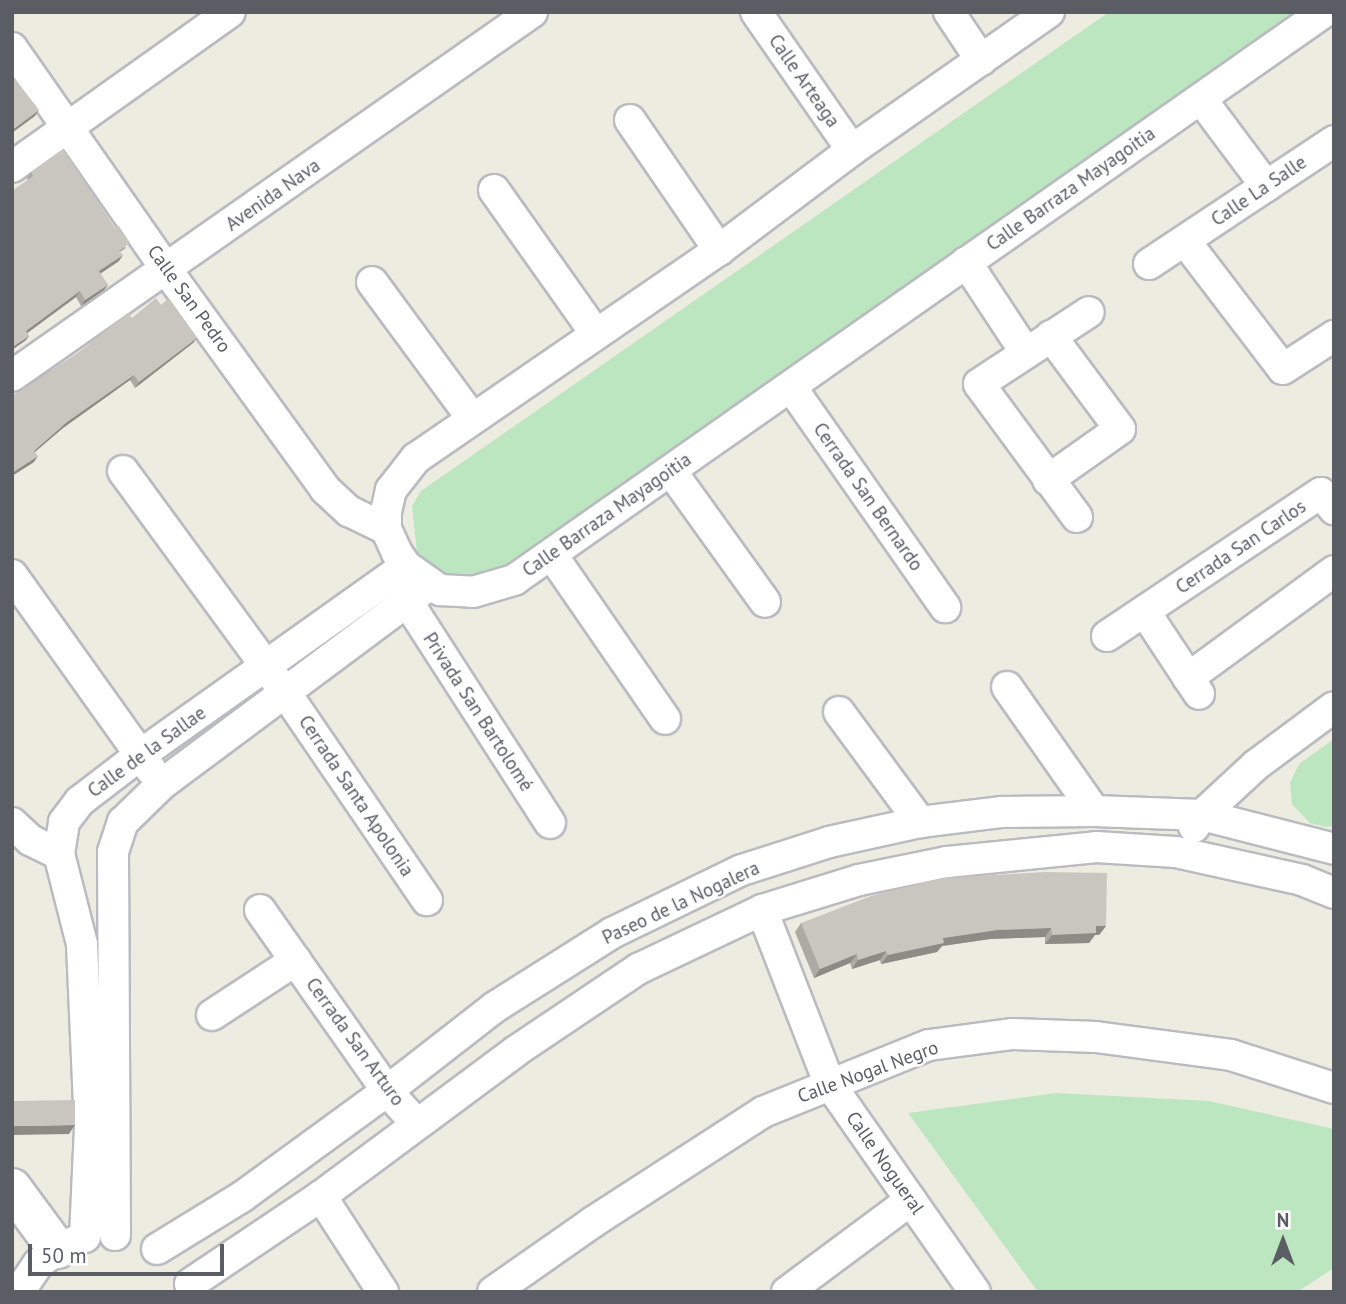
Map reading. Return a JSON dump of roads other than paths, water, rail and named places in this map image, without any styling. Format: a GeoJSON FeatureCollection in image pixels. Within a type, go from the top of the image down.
{"type":"FeatureCollection","features":[{"type":"Feature","properties":{"kind":"street"},"geometry":{"type":"LineString","coordinates":[[12,167],[230,12]]}},
{"type":"Feature","properties":{"kind":"street","name":"Avenida Nava"},"geometry":{"type":"LineString","coordinates":[[12,376],[532,12]]}},
{"type":"Feature","properties":{"kind":"street","name":"Calle Arteaga"},"geometry":{"type":"LineString","coordinates":[[756,12],[852,150]]}},
{"type":"Feature","properties":{"kind":"street"},"geometry":{"type":"LineString","coordinates":[[949,12],[981,60]]}},
{"type":"Feature","properties":{"kind":"street"},"geometry":{"type":"LineString","coordinates":[[386,529],[391,490],[416,458],[719,250],[852,150],[1049,12]]}},
{"type":"Feature","properties":{"kind":"street","name":"Calle Barraza Mayagoitia"},"geometry":{"type":"LineString","coordinates":[[386,529],[419,593],[440,590],[473,592],[514,580],[1324,12]]}},
{"type":"Feature","properties":{"kind":"street","name":"Calle San Pedro"},"geometry":{"type":"LineString","coordinates":[[12,48],[166,269],[326,489],[349,511],[386,529]]}},
{"type":"Feature","properties":{"kind":"street"},"geometry":{"type":"LineString","coordinates":[[1202,99],[1266,186]]}},
{"type":"Feature","properties":{"kind":"street"},"geometry":{"type":"LineString","coordinates":[[630,120],[719,250]]}},
{"type":"Feature","properties":{"kind":"street","name":"Calle La Salle"},"geometry":{"type":"LineString","coordinates":[[1149,264],[1334,141]]}},
{"type":"Feature","properties":{"kind":"street"},"geometry":{"type":"LineString","coordinates":[[494,190],[596,334]]}},
{"type":"Feature","properties":{"kind":"street"},"geometry":{"type":"LineString","coordinates":[[1185,242],[1283,369],[1334,336]]}},
{"type":"Feature","properties":{"kind":"street"},"geometry":{"type":"LineString","coordinates":[[966,262],[1026,353]]}},
{"type":"Feature","properties":{"kind":"street"},"geometry":{"type":"LineString","coordinates":[[372,282],[472,418]]}},
{"type":"Feature","properties":{"kind":"street"},"geometry":{"type":"LineString","coordinates":[[1077,517],[979,384],[1089,312]]}},
{"type":"Feature","properties":{"kind":"street"},"geometry":{"type":"LineString","coordinates":[[1048,480],[1120,429],[1051,337]]}},
{"type":"Feature","properties":{"kind":"street","name":"Cerrada San Bernardo"},"geometry":{"type":"LineString","coordinates":[[791,387],[945,607]]}},
{"type":"Feature","properties":{"kind":"street","name":"Cerrada Santa Apolonia"},"geometry":{"type":"LineString","coordinates":[[123,471],[285,692],[427,900]]}},
{"type":"Feature","properties":{"kind":"street"},"geometry":{"type":"LineString","coordinates":[[671,471],[765,602]]}},
{"type":"Feature","properties":{"kind":"street","name":"Cerrada San Carlos"},"geometry":{"type":"LineString","coordinates":[[1107,636],[1321,493],[1334,509]]}},
{"type":"Feature","properties":{"kind":"street"},"geometry":{"type":"LineString","coordinates":[[552,555],[665,719]]}},
{"type":"Feature","properties":{"kind":"street","name":"Calle de la Sallae"},"geometry":{"type":"LineString","coordinates":[[71,1243],[90,1128],[82,944],[59,854],[64,822],[80,801],[140,755],[407,566]]}},
{"type":"Feature","properties":{"kind":"street"},"geometry":{"type":"LineString","coordinates":[[1144,612],[1194,686],[1334,571]]}},
{"type":"Feature","properties":{"kind":"street"},"geometry":{"type":"LineString","coordinates":[[12,575],[162,785]]}},
{"type":"Feature","properties":{"kind":"street","name":"Calle de la Sallae"},"geometry":{"type":"LineString","coordinates":[[115,1235],[111,944],[113,852],[123,822],[162,785],[419,593]]}},
{"type":"Feature","properties":{"kind":"street","name":"Privada San Bartolomé"},"geometry":{"type":"LineString","coordinates":[[419,593],[550,823]]}},
{"type":"Feature","properties":{"kind":"street"},"geometry":{"type":"LineString","coordinates":[[1007,687],[1094,811]]}},
{"type":"Feature","properties":{"kind":"street"},"geometry":{"type":"LineString","coordinates":[[1176,852],[1202,815],[1256,765],[1334,707]]}},
{"type":"Feature","properties":{"kind":"street"},"geometry":{"type":"LineString","coordinates":[[839,712],[920,822]]}},
{"type":"Feature","properties":{"kind":"street","name":"Paseo de la Nogalera"},"geometry":{"type":"LineString","coordinates":[[157,1250],[243,1196],[387,1091],[495,1007],[612,933],[742,870],[829,842],[920,822],[1002,812],[1094,811],[1202,815],[1334,849]]}},
{"type":"Feature","properties":{"kind":"street"},"geometry":{"type":"LineString","coordinates":[[12,823],[30,840],[59,854]]}},
{"type":"Feature","properties":{"kind":"street"},"geometry":{"type":"LineString","coordinates":[[19,1292],[38,1264],[71,1243],[115,1235],[137,1240],[170,1259],[191,1288],[321,1196],[416,1123],[638,969],[762,910],[859,880],[947,862],[1096,847],[1176,852],[1302,880],[1334,893]]}},
{"type":"Feature","properties":{"kind":"street"},"geometry":{"type":"LineString","coordinates":[[1302,880],[1334,856]]}},
{"type":"Feature","properties":{"kind":"street","name":"Cerrada San Arturo"},"geometry":{"type":"LineString","coordinates":[[260,909],[387,1091],[416,1123]]}},
{"type":"Feature","properties":{"kind":"street","name":"Calle Nogueral"},"geometry":{"type":"LineString","coordinates":[[762,910],[829,1083],[975,1292]]}},
{"type":"Feature","properties":{"kind":"street"},"geometry":{"type":"LineString","coordinates":[[82,944],[111,944]]}},
{"type":"Feature","properties":{"kind":"street","name":"Cerrada San Arturo"},"geometry":{"type":"LineString","coordinates":[[212,1015],[296,960]]}},
{"type":"Feature","properties":{"kind":"street","name":"Calle Nogal Negro"},"geometry":{"type":"LineString","coordinates":[[493,1292],[593,1222],[763,1112],[829,1083],[929,1045],[1013,1034],[1096,1037],[1231,1055],[1334,1088]]}},
{"type":"Feature","properties":{"kind":"street"},"geometry":{"type":"LineString","coordinates":[[12,1188],[71,1243]]}},
{"type":"Feature","properties":{"kind":"street"},"geometry":{"type":"LineString","coordinates":[[321,1196],[383,1292]]}},
{"type":"Feature","properties":{"kind":"street"},"geometry":{"type":"LineString","coordinates":[[787,1292],[911,1200]]}}]}
